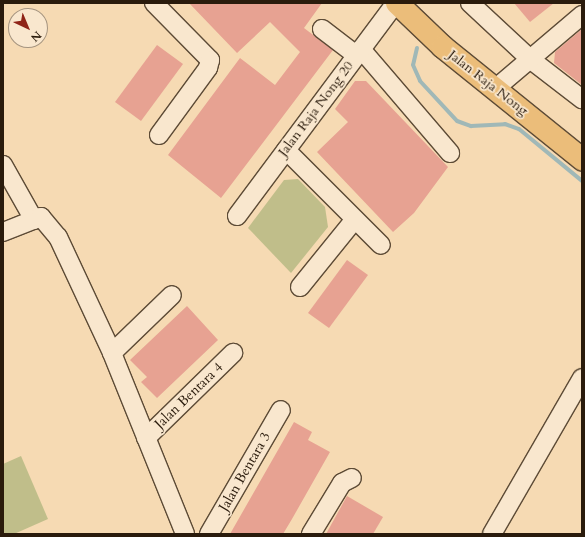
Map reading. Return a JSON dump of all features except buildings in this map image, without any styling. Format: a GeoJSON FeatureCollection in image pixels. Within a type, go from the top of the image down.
{"type":"FeatureCollection","features":[{"type":"Feature","properties":{"kind":"main road","name":"Jalan Raja Nong"},"geometry":{"type":"LineString","coordinates":[[397,3],[443,47],[496,88],[582,159]]}},
{"type":"Feature","properties":{"kind":"street"},"geometry":{"type":"LineString","coordinates":[[154,3],[210,60],[208,68],[159,136]]}},
{"type":"Feature","properties":{"kind":"street","name":"Jalan Raja Nong 20"},"geometry":{"type":"LineString","coordinates":[[237,216],[397,3]]}},
{"type":"Feature","properties":{"kind":"street"},"geometry":{"type":"LineString","coordinates":[[470,3],[530,59],[582,99]]}},
{"type":"Feature","properties":{"kind":"street"},"geometry":{"type":"LineString","coordinates":[[496,88],[582,15]]}},
{"type":"Feature","properties":{"kind":"street"},"geometry":{"type":"LineString","coordinates":[[322,29],[359,52],[450,153]]}},
{"type":"Feature","properties":{"kind":"street"},"geometry":{"type":"LineString","coordinates":[[286,150],[381,245]]}},
{"type":"Feature","properties":{"kind":"street"},"geometry":{"type":"LineString","coordinates":[[3,165],[37,219],[58,237],[112,353],[185,534]]}},
{"type":"Feature","properties":{"kind":"street"},"geometry":{"type":"LineString","coordinates":[[300,287],[355,218]]}},
{"type":"Feature","properties":{"kind":"street"},"geometry":{"type":"LineString","coordinates":[[3,232],[37,219]]}},
{"type":"Feature","properties":{"kind":"street"},"geometry":{"type":"LineString","coordinates":[[112,353],[172,295]]}},
{"type":"Feature","properties":{"kind":"street","name":"Jalan Bentara 4"},"geometry":{"type":"LineString","coordinates":[[146,438],[233,353]]}},
{"type":"Feature","properties":{"kind":"street"},"geometry":{"type":"LineString","coordinates":[[492,534],[582,378]]}},
{"type":"Feature","properties":{"kind":"street","name":"Jalan Bentara 3"},"geometry":{"type":"LineString","coordinates":[[209,534],[281,410]]}},
{"type":"Feature","properties":{"kind":"street"},"geometry":{"type":"LineString","coordinates":[[311,534],[342,483],[352,478]]}},
{"type":"Feature","properties":{"kind":"shaded area"},"geometry":{"type":"Polygon","coordinates":[[[298,179],[325,207],[328,227],[291,273],[248,228],[284,180],[298,179]]]}},
{"type":"Feature","properties":{"kind":"shaded area"},"geometry":{"type":"Polygon","coordinates":[[[21,456],[48,519],[14,534],[3,534],[3,464],[21,456]]]}},
{"type":"Feature","properties":{"kind":"waterway"},"geometry":{"type":"LineString","coordinates":[[417,48],[413,65],[420,81],[457,121],[471,126],[505,124],[519,129],[582,181]]}}]}
